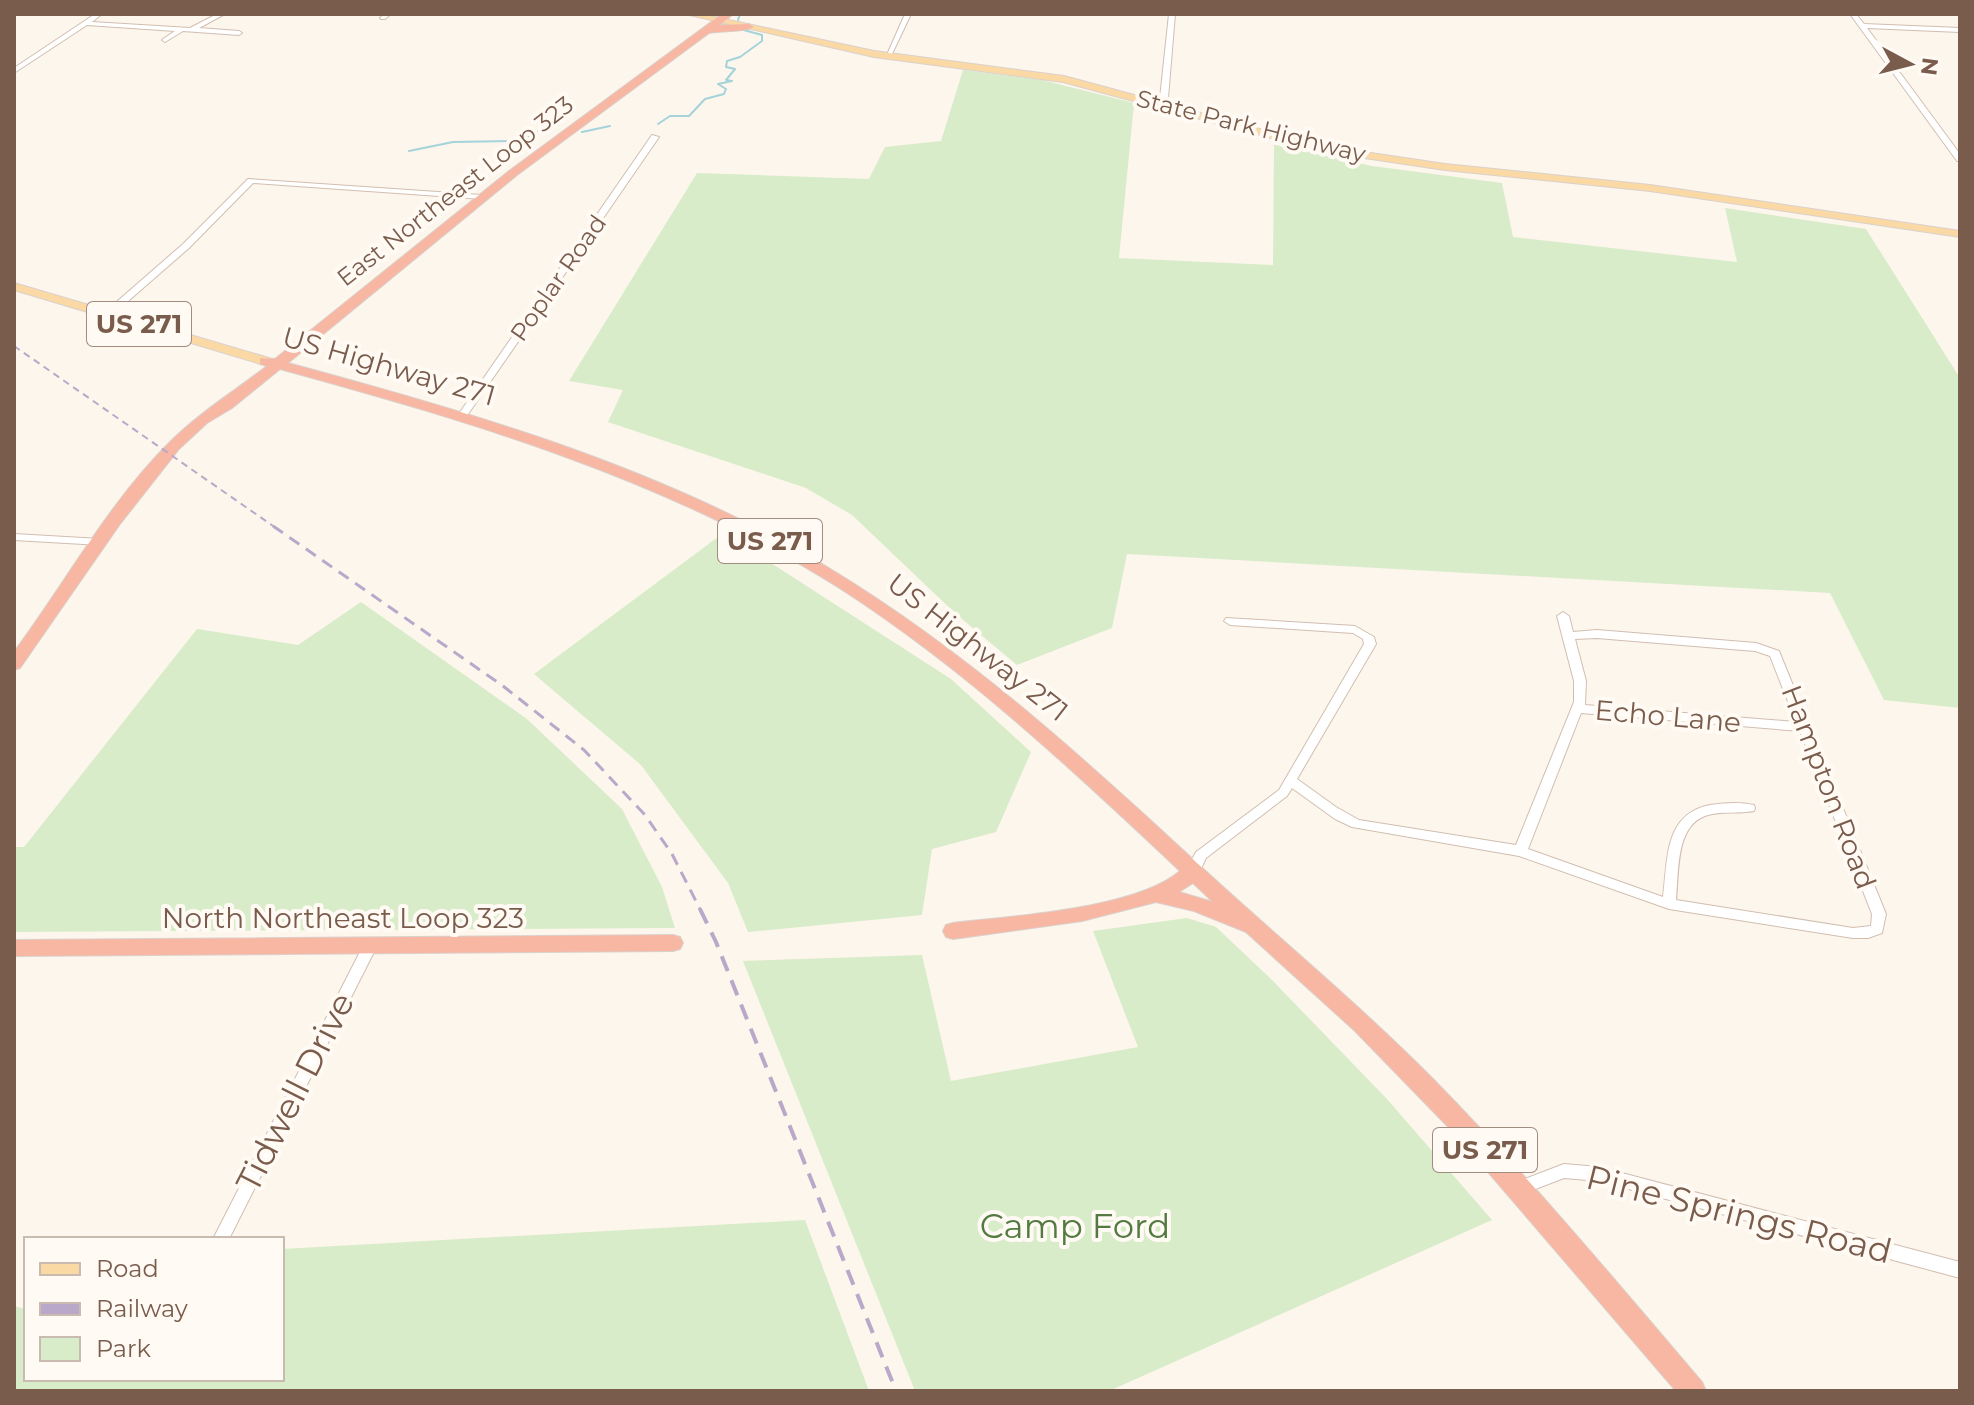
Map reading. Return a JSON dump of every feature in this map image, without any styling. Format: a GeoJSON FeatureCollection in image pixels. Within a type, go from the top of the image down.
{"type":"FeatureCollection","features":[{"type":"Feature","properties":{"kind":"highway","name":"East Northeast Loop 323"},"geometry":{"type":"LineString","coordinates":[[14,664],[156,467],[215,409],[215,403],[361,294],[513,173],[704,33],[717,17]]}},
{"type":"Feature","properties":{"kind":"highway","name":"East Northeast Loop 323"},"geometry":{"type":"LineString","coordinates":[[270,362],[345,292],[467,194],[654,58],[717,17]]}},
{"type":"Feature","properties":{"kind":"highway"},"geometry":{"type":"LineString","coordinates":[[704,33],[725,26],[749,27]]}},
{"type":"Feature","properties":{"kind":"highway"},"geometry":{"type":"LineString","coordinates":[[654,58],[667,60]]}},
{"type":"Feature","properties":{"kind":"highway"},"geometry":{"type":"LineString","coordinates":[[567,120],[581,123]]}},
{"type":"Feature","properties":{"kind":"highway"},"geometry":{"type":"LineString","coordinates":[[499,170],[513,173]]}},
{"type":"Feature","properties":{"kind":"highway"},"geometry":{"type":"LineString","coordinates":[[403,244],[419,247]]}},
{"type":"Feature","properties":{"kind":"highway"},"geometry":{"type":"LineString","coordinates":[[345,292],[361,294]]}},
{"type":"Feature","properties":{"kind":"highway","name":"US Highway 271"},"geometry":{"type":"LineString","coordinates":[[270,362],[565,451],[654,486],[766,539],[840,582],[991,688],[1386,1046],[1520,1188],[1693,1391]]}},
{"type":"Feature","properties":{"kind":"highway"},"geometry":{"type":"LineString","coordinates":[[1158,895],[1173,878],[1171,848]]}},
{"type":"Feature","properties":{"kind":"highway"},"geometry":{"type":"LineString","coordinates":[[953,931],[1093,910],[1158,895],[1187,880],[1193,871]]}},
{"type":"Feature","properties":{"kind":"highway"},"geometry":{"type":"LineString","coordinates":[[1158,895],[1198,904],[1257,927]]}},
{"type":"Feature","properties":{"kind":"highway","name":"North Northeast Loop 323"},"geometry":{"type":"LineString","coordinates":[[14,948],[673,943]]}},
{"type":"Feature","properties":{"kind":"main road","name":"State Park Highway"},"geometry":{"type":"LineString","coordinates":[[689,14],[717,17],[749,27],[888,56],[1041,74],[1285,139],[1397,161],[1634,186],[1960,234]]}},
{"type":"Feature","properties":{"kind":"main road","name":"US Highway 271"},"geometry":{"type":"LineString","coordinates":[[14,286],[270,362]]}},
{"type":"Feature","properties":{"kind":"street"},"geometry":{"type":"LineString","coordinates":[[14,71],[99,14]]}},
{"type":"Feature","properties":{"kind":"street"},"geometry":{"type":"LineString","coordinates":[[192,30],[222,14]]}},
{"type":"Feature","properties":{"kind":"street"},"geometry":{"type":"LineString","coordinates":[[888,56],[908,14]]}},
{"type":"Feature","properties":{"kind":"street"},"geometry":{"type":"LineString","coordinates":[[1159,104],[1164,98],[1172,14]]}},
{"type":"Feature","properties":{"kind":"street"},"geometry":{"type":"LineString","coordinates":[[1853,14],[1960,159]]}},
{"type":"Feature","properties":{"kind":"street"},"geometry":{"type":"LineString","coordinates":[[84,23],[239,33]]}},
{"type":"Feature","properties":{"kind":"street"},"geometry":{"type":"LineString","coordinates":[[1862,26],[1960,30]]}},
{"type":"Feature","properties":{"kind":"street"},"geometry":{"type":"LineString","coordinates":[[165,40],[182,29]]}},
{"type":"Feature","properties":{"kind":"street","name":"Poplar Road"},"geometry":{"type":"LineString","coordinates":[[461,418],[655,137]]}},
{"type":"Feature","properties":{"kind":"street"},"geometry":{"type":"LineString","coordinates":[[108,314],[163,267],[251,181],[482,197]]}},
{"type":"Feature","properties":{"kind":"street"},"geometry":{"type":"LineString","coordinates":[[14,537],[101,542]]}},
{"type":"Feature","properties":{"kind":"street"},"geometry":{"type":"LineString","coordinates":[[1520,851],[1578,709],[1580,681],[1563,616]]}},
{"type":"Feature","properties":{"kind":"street"},"geometry":{"type":"LineString","coordinates":[[1193,871],[1201,855],[1283,793],[1292,782],[1370,644],[1365,635],[1347,629],[1230,621]]}},
{"type":"Feature","properties":{"kind":"street","name":"Hampton Road"},"geometry":{"type":"LineString","coordinates":[[1568,636],[1626,636],[1762,647],[1772,651],[1879,914],[1880,925],[1868,933],[1853,933],[1669,904]]}},
{"type":"Feature","properties":{"kind":"street","name":"Echo Lane"},"geometry":{"type":"LineString","coordinates":[[1578,709],[1805,727]]}},
{"type":"Feature","properties":{"kind":"street"},"geometry":{"type":"LineString","coordinates":[[1292,782],[1311,793],[1339,817],[1357,824],[1520,851],[1669,904],[1679,835],[1688,818],[1706,808],[1749,808]]}},
{"type":"Feature","properties":{"kind":"street","name":"Tidwell Drive"},"geometry":{"type":"LineString","coordinates":[[222,1237],[370,946]]}},
{"type":"Feature","properties":{"kind":"street","name":"Pine Springs Road"},"geometry":{"type":"LineString","coordinates":[[1520,1188],[1564,1171],[1599,1174],[1960,1270]]}},
{"type":"Feature","properties":{"kind":"green space"},"geometry":{"type":"Polygon","coordinates":[[[963,70],[1042,80],[1134,103],[1119,258],[1273,265],[1274,144],[1372,166],[1502,183],[1513,237],[1737,262],[1725,208],[1866,229],[1960,378],[1960,708],[1884,700],[1830,593],[1127,554],[1112,628],[1017,665],[956,614],[852,515],[806,488],[608,422],[623,390],[569,381],[697,173],[869,179],[885,147],[941,141],[963,70]]]}},
{"type":"Feature","properties":{"kind":"green space"},"geometry":{"type":"Polygon","coordinates":[[[718,537],[760,556],[951,679],[1031,752],[996,832],[932,849],[922,915],[748,932],[728,883],[641,765],[534,674],[718,537]]]}},
{"type":"Feature","properties":{"kind":"green space"},"geometry":{"type":"Polygon","coordinates":[[[361,602],[527,719],[622,809],[662,887],[675,928],[14,932],[14,847],[24,847],[197,629],[298,645],[361,602]]]}},
{"type":"Feature","properties":{"kind":"green space","name":"Camp Ford"},"geometry":{"type":"Polygon","coordinates":[[[1187,918],[1216,927],[1270,978],[1387,1099],[1492,1220],[1109,1391],[915,1391],[743,961],[922,955],[951,1081],[1138,1047],[1093,931],[1187,918]]]}},
{"type":"Feature","properties":{"kind":"green space"},"geometry":{"type":"Polygon","coordinates":[[[805,1220],[869,1391],[14,1391],[14,1306],[24,1308],[24,1381],[284,1381],[284,1249],[805,1220]]]}},
{"type":"Feature","properties":{"kind":"waterway"},"geometry":{"type":"LineString","coordinates":[[738,20],[740,14]]}},
{"type":"Feature","properties":{"kind":"waterway"},"geometry":{"type":"LineString","coordinates":[[658,124],[670,116],[689,116],[705,99],[724,94],[726,89],[718,84],[732,81],[726,80],[735,69],[726,67],[727,61],[740,57],[762,41],[762,35],[740,29]]}},
{"type":"Feature","properties":{"kind":"waterway"},"geometry":{"type":"LineString","coordinates":[[582,132],[610,126]]}},
{"type":"Feature","properties":{"kind":"waterway"},"geometry":{"type":"LineString","coordinates":[[528,137],[546,127]]}},
{"type":"Feature","properties":{"kind":"waterway"},"geometry":{"type":"LineString","coordinates":[[409,151],[453,142],[515,141]]}},
{"type":"Feature","properties":{"kind":"railway"},"geometry":{"type":"LineString","coordinates":[[14,346],[276,528]]}},
{"type":"Feature","properties":{"kind":"railway"},"geometry":{"type":"LineString","coordinates":[[273,526],[503,686],[584,750],[645,815],[672,854],[700,910]]}},
{"type":"Feature","properties":{"kind":"railway"},"geometry":{"type":"LineString","coordinates":[[700,910],[896,1391]]}}]}
